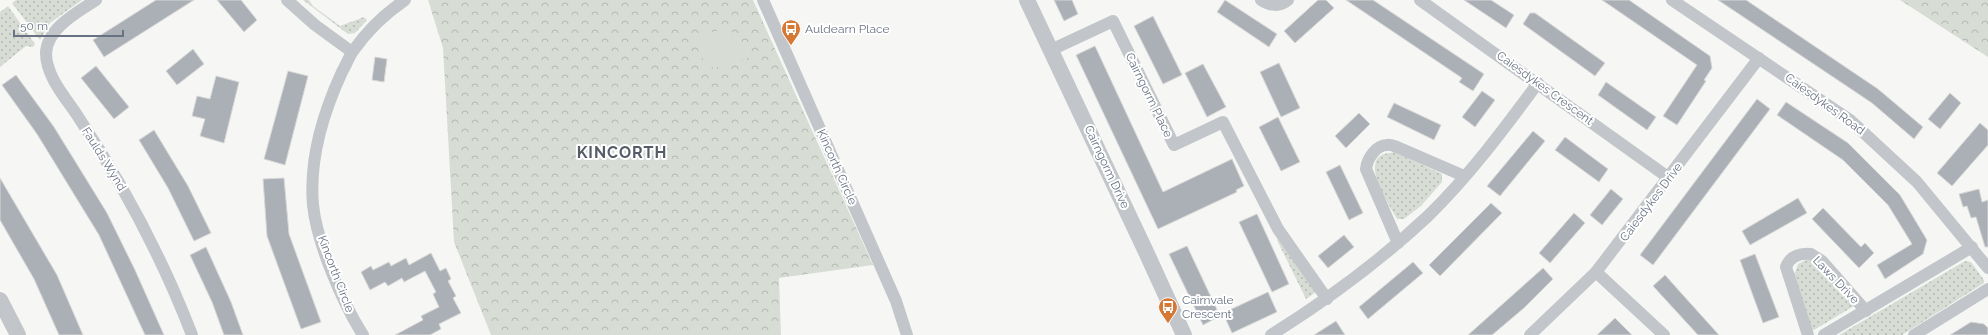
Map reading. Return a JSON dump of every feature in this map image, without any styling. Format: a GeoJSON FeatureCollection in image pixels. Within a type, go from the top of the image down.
{"type":"FeatureCollection","features":[{"type":"Feature","properties":{"kind":"street","name":"Faulds Wynd"},"geometry":{"type":"LineString","coordinates":[[96,0],[65,21],[55,32],[48,43],[46,53],[49,70],[56,85],[98,147],[138,215],[192,335]]}},
{"type":"Feature","properties":{"kind":"street"},"geometry":{"type":"LineString","coordinates":[[287,0],[315,25],[352,52]]}},
{"type":"Feature","properties":{"kind":"street","name":"Kincorth Circle"},"geometry":{"type":"LineString","coordinates":[[363,335],[343,299],[323,246],[314,205],[314,166],[325,111],[352,52],[380,21],[405,0]]}},
{"type":"Feature","properties":{"kind":"street","name":"Kincorth Circle"},"geometry":{"type":"LineString","coordinates":[[763,0],[896,301],[907,335]]}},
{"type":"Feature","properties":{"kind":"street","name":"Cairngorm Drive"},"geometry":{"type":"LineString","coordinates":[[1027,0],[1052,50],[1184,335]]}},
{"type":"Feature","properties":{"kind":"street"},"geometry":{"type":"LineString","coordinates":[[1260,0],[1271,5],[1280,5],[1288,0]]}},
{"type":"Feature","properties":{"kind":"street","name":"Caiesdykes Crescent"},"geometry":{"type":"LineString","coordinates":[[1420,0],[1669,178]]}},
{"type":"Feature","properties":{"kind":"street","name":"Caiesdykes Road"},"geometry":{"type":"LineString","coordinates":[[1672,0],[1759,58],[1865,133],[1917,182],[1987,265]]}},
{"type":"Feature","properties":{"kind":"street","name":"Cairngorm Place"},"geometry":{"type":"LineString","coordinates":[[1052,50],[1113,21],[1174,145],[1223,122],[1278,229],[1327,299]]}},
{"type":"Feature","properties":{"kind":"street","name":"Caiesdykes Drive"},"geometry":{"type":"LineString","coordinates":[[1530,335],[1596,272],[1759,58]]}},
{"type":"Feature","properties":{"kind":"street"},"geometry":{"type":"LineString","coordinates":[[1271,335],[1327,299],[1398,243],[1429,215],[1464,176],[1538,83]]}},
{"type":"Feature","properties":{"kind":"street"},"geometry":{"type":"LineString","coordinates":[[1398,243],[1366,168],[1367,162],[1377,149],[1387,144],[1397,147],[1464,176]]}},
{"type":"Feature","properties":{"kind":"street","name":"Laws Drive"},"geometry":{"type":"LineString","coordinates":[[1824,335],[1972,247]]}},
{"type":"Feature","properties":{"kind":"street","name":"Laws Drive"},"geometry":{"type":"LineString","coordinates":[[1808,335],[1786,267],[1790,260],[1798,255],[1811,254],[1822,261],[1866,311]]}},
{"type":"Feature","properties":{"kind":"street"},"geometry":{"type":"LineString","coordinates":[[1596,272],[1664,335]]}},
{"type":"Feature","properties":{"kind":"street"},"geometry":{"type":"LineString","coordinates":[[1914,335],[1988,289]]}},
{"type":"Feature","properties":{"kind":"street"},"geometry":{"type":"LineString","coordinates":[[0,300],[18,335]]}},
{"type":"Feature","properties":{"kind":"green space"},"geometry":{"type":"Polygon","coordinates":[[[16,0],[82,0],[50,23],[40,40],[12,3],[16,0]]]}},
{"type":"Feature","properties":{"kind":"green space"},"geometry":{"type":"Polygon","coordinates":[[[303,0],[309,0],[313,6],[340,26],[364,17],[367,20],[355,33],[348,34],[303,0]]]}},
{"type":"Feature","properties":{"kind":"green space"},"geometry":{"type":"Polygon","coordinates":[[[428,0],[753,0],[873,265],[779,278],[781,335],[491,335],[454,242],[443,48],[428,0]]]}},
{"type":"Feature","properties":{"kind":"green space"},"geometry":{"type":"Polygon","coordinates":[[[1900,0],[1988,0],[1988,57],[1900,0]]]}},
{"type":"Feature","properties":{"kind":"green space"},"geometry":{"type":"Polygon","coordinates":[[[8,6],[35,44],[33,47],[26,46],[0,67],[0,12],[8,6]]]}},
{"type":"Feature","properties":{"kind":"green space"},"geometry":{"type":"Polygon","coordinates":[[[727,27],[749,49],[750,57],[714,68],[705,65],[695,36],[700,32],[710,33],[727,27]]]}},
{"type":"Feature","properties":{"kind":"green space"},"geometry":{"type":"Polygon","coordinates":[[[1395,152],[1442,174],[1442,182],[1421,206],[1404,219],[1397,219],[1384,197],[1375,169],[1376,162],[1380,156],[1395,152]]]}},
{"type":"Feature","properties":{"kind":"green space"},"geometry":{"type":"Polygon","coordinates":[[[1278,239],[1316,292],[1306,299],[1277,240],[1278,239]]]}},
{"type":"Feature","properties":{"kind":"green space"},"geometry":{"type":"Polygon","coordinates":[[[1808,259],[1811,260],[1853,302],[1854,306],[1814,330],[1812,330],[1794,275],[1798,264],[1808,259]]]}},
{"type":"Feature","properties":{"kind":"green space"},"geometry":{"type":"Polygon","coordinates":[[[1965,261],[1971,262],[1984,280],[1984,283],[1902,335],[1839,335],[1965,261]]]}},
{"type":"Feature","properties":{"kind":"building"},"geometry":{"type":"Polygon","coordinates":[[[156,0],[194,0],[104,57],[93,40],[156,0]]]}},
{"type":"Feature","properties":{"kind":"building"},"geometry":{"type":"Polygon","coordinates":[[[217,0],[241,0],[257,20],[244,32],[217,0]]]}},
{"type":"Feature","properties":{"kind":"building"},"geometry":{"type":"Polygon","coordinates":[[[1054,0],[1072,0],[1078,14],[1064,21],[1054,0]]]}},
{"type":"Feature","properties":{"kind":"building"},"geometry":{"type":"Polygon","coordinates":[[[1225,0],[1277,34],[1269,47],[1217,12],[1225,0]]]}},
{"type":"Feature","properties":{"kind":"building"},"geometry":{"type":"Polygon","coordinates":[[[1318,0],[1326,0],[1334,8],[1295,43],[1284,31],[1318,0]]]}},
{"type":"Feature","properties":{"kind":"building"},"geometry":{"type":"Polygon","coordinates":[[[1346,0],[1373,0],[1484,74],[1473,91],[1459,82],[1462,78],[1346,0]]]}},
{"type":"Feature","properties":{"kind":"building"},"geometry":{"type":"Polygon","coordinates":[[[1464,0],[1491,0],[1514,15],[1506,28],[1464,0]]]}},
{"type":"Feature","properties":{"kind":"building"},"geometry":{"type":"Polygon","coordinates":[[[1602,0],[1629,0],[1710,56],[1712,68],[1704,80],[1706,81],[1677,125],[1663,116],[1697,65],[1602,0]]]}},
{"type":"Feature","properties":{"kind":"building"},"geometry":{"type":"Polygon","coordinates":[[[1718,0],[1746,0],[1878,89],[1923,127],[1914,139],[1872,103],[1718,0]]]}},
{"type":"Feature","properties":{"kind":"building"},"geometry":{"type":"Polygon","coordinates":[[[1530,13],[1535,13],[1605,63],[1595,76],[1523,24],[1530,13]]]}},
{"type":"Feature","properties":{"kind":"building"},"geometry":{"type":"Polygon","coordinates":[[[1153,16],[1182,75],[1163,84],[1134,26],[1153,16]]]}},
{"type":"Feature","properties":{"kind":"building"},"geometry":{"type":"Polygon","coordinates":[[[1095,46],[1163,192],[1232,159],[1244,186],[1236,190],[1237,192],[1158,229],[1076,55],[1095,46]]]}},
{"type":"Feature","properties":{"kind":"building"},"geometry":{"type":"Polygon","coordinates":[[[193,49],[204,64],[177,85],[166,71],[193,49]]]}},
{"type":"Feature","properties":{"kind":"building"},"geometry":{"type":"Polygon","coordinates":[[[375,57],[387,59],[384,82],[372,80],[375,57]]]}},
{"type":"Feature","properties":{"kind":"building"},"geometry":{"type":"Polygon","coordinates":[[[1279,63],[1300,108],[1281,117],[1260,72],[1279,63]]]}},
{"type":"Feature","properties":{"kind":"building"},"geometry":{"type":"Polygon","coordinates":[[[1203,64],[1226,107],[1207,117],[1185,73],[1203,64]]]}},
{"type":"Feature","properties":{"kind":"building"},"geometry":{"type":"Polygon","coordinates":[[[96,66],[129,107],[114,119],[81,78],[96,66]]]}},
{"type":"Feature","properties":{"kind":"building"},"geometry":{"type":"Polygon","coordinates":[[[288,71],[308,76],[285,165],[264,159],[288,71]]]}},
{"type":"Feature","properties":{"kind":"building"},"geometry":{"type":"Polygon","coordinates":[[[16,75],[54,127],[107,213],[135,270],[164,335],[145,335],[99,235],[37,134],[2,85],[16,75]]]}},
{"type":"Feature","properties":{"kind":"building"},"geometry":{"type":"Polygon","coordinates":[[[216,76],[239,82],[224,143],[200,136],[205,119],[192,116],[197,96],[210,99],[216,76]]]}},
{"type":"Feature","properties":{"kind":"building"},"geometry":{"type":"Polygon","coordinates":[[[1606,82],[1656,117],[1647,130],[1598,95],[1606,82]]]}},
{"type":"Feature","properties":{"kind":"building"},"geometry":{"type":"Polygon","coordinates":[[[1482,91],[1495,100],[1475,127],[1462,117],[1482,91]]]}},
{"type":"Feature","properties":{"kind":"building"},"geometry":{"type":"Polygon","coordinates":[[[1950,93],[1961,103],[1940,129],[1928,119],[1950,93]]]}},
{"type":"Feature","properties":{"kind":"building"},"geometry":{"type":"Polygon","coordinates":[[[1757,99],[1770,109],[1653,265],[1640,255],[1757,99]]]}},
{"type":"Feature","properties":{"kind":"building"},"geometry":{"type":"Polygon","coordinates":[[[1786,102],[1848,143],[1900,195],[1927,240],[1923,254],[1885,279],[1877,265],[1912,244],[1888,205],[1843,160],[1777,115],[1786,102]]]}},
{"type":"Feature","properties":{"kind":"building"},"geometry":{"type":"Polygon","coordinates":[[[1394,103],[1441,125],[1434,140],[1387,117],[1394,103]]]}},
{"type":"Feature","properties":{"kind":"building"},"geometry":{"type":"Polygon","coordinates":[[[1359,113],[1370,124],[1346,148],[1335,136],[1359,113]]]}},
{"type":"Feature","properties":{"kind":"building"},"geometry":{"type":"Polygon","coordinates":[[[1278,117],[1300,162],[1281,171],[1259,127],[1278,117]]]}},
{"type":"Feature","properties":{"kind":"building"},"geometry":{"type":"Polygon","coordinates":[[[1980,123],[1988,130],[1988,145],[1952,186],[1937,173],[1980,123]]]}},
{"type":"Feature","properties":{"kind":"building"},"geometry":{"type":"Polygon","coordinates":[[[154,130],[188,186],[211,233],[194,241],[168,188],[139,140],[154,130]]]}},
{"type":"Feature","properties":{"kind":"building"},"geometry":{"type":"Polygon","coordinates":[[[1533,131],[1545,141],[1500,196],[1487,186],[1533,131]]]}},
{"type":"Feature","properties":{"kind":"building"},"geometry":{"type":"Polygon","coordinates":[[[1565,137],[1608,169],[1599,182],[1555,150],[1565,137]]]}},
{"type":"Feature","properties":{"kind":"building"},"geometry":{"type":"Polygon","coordinates":[[[1340,165],[1363,213],[1349,220],[1326,172],[1340,165]]]}},
{"type":"Feature","properties":{"kind":"building"},"geometry":{"type":"Polygon","coordinates":[[[0,178],[57,275],[83,335],[59,335],[34,279],[0,220],[0,178]]]}},
{"type":"Feature","properties":{"kind":"building"},"geometry":{"type":"Polygon","coordinates":[[[284,178],[289,234],[321,322],[301,329],[267,236],[263,179],[284,178]]]}},
{"type":"Feature","properties":{"kind":"building"},"geometry":{"type":"Polygon","coordinates":[[[1611,189],[1623,199],[1602,225],[1590,215],[1611,189]]]}},
{"type":"Feature","properties":{"kind":"building"},"geometry":{"type":"Polygon","coordinates":[[[1979,189],[1982,202],[1988,200],[1988,247],[1985,247],[1976,217],[1971,218],[1967,206],[1963,207],[1959,194],[1979,189]]]}},
{"type":"Feature","properties":{"kind":"building"},"geometry":{"type":"Polygon","coordinates":[[[1798,198],[1807,213],[1750,245],[1742,231],[1798,198]]]}},
{"type":"Feature","properties":{"kind":"building"},"geometry":{"type":"Polygon","coordinates":[[[1491,203],[1502,213],[1440,276],[1429,265],[1491,203]]]}},
{"type":"Feature","properties":{"kind":"building"},"geometry":{"type":"Polygon","coordinates":[[[1823,208],[1861,247],[1865,243],[1874,253],[1859,268],[1812,219],[1823,208]]]}},
{"type":"Feature","properties":{"kind":"building"},"geometry":{"type":"Polygon","coordinates":[[[1574,213],[1585,223],[1550,263],[1539,253],[1574,213]]]}},
{"type":"Feature","properties":{"kind":"building"},"geometry":{"type":"Polygon","coordinates":[[[1257,214],[1289,284],[1272,292],[1239,222],[1257,214]]]}},
{"type":"Feature","properties":{"kind":"building"},"geometry":{"type":"Polygon","coordinates":[[[1344,235],[1354,247],[1328,268],[1318,256],[1344,235]]]}},
{"type":"Feature","properties":{"kind":"building"},"geometry":{"type":"Polygon","coordinates":[[[1187,246],[1220,316],[1203,325],[1169,254],[1187,246]]]}},
{"type":"Feature","properties":{"kind":"building"},"geometry":{"type":"Polygon","coordinates":[[[206,247],[231,302],[243,335],[224,335],[212,302],[190,255],[206,247]]]}},
{"type":"Feature","properties":{"kind":"building"},"geometry":{"type":"Polygon","coordinates":[[[431,253],[440,271],[446,268],[451,279],[448,281],[456,296],[453,298],[461,313],[439,324],[441,329],[430,335],[395,335],[423,320],[421,316],[439,307],[433,294],[436,292],[425,271],[404,282],[402,278],[388,286],[385,282],[370,290],[361,272],[371,266],[373,270],[389,262],[391,266],[406,258],[409,265],[431,253]]]}},
{"type":"Feature","properties":{"kind":"building"},"geometry":{"type":"Polygon","coordinates":[[[1755,254],[1779,317],[1763,323],[1740,260],[1755,254]]]}},
{"type":"Feature","properties":{"kind":"building"},"geometry":{"type":"Polygon","coordinates":[[[1413,262],[1423,273],[1368,319],[1359,307],[1413,262]]]}},
{"type":"Feature","properties":{"kind":"building"},"geometry":{"type":"Polygon","coordinates":[[[1543,268],[1553,279],[1524,308],[1492,335],[1468,335],[1543,268]]]}},
{"type":"Feature","properties":{"kind":"building"},"geometry":{"type":"Polygon","coordinates":[[[1665,275],[1719,335],[1698,335],[1653,286],[1665,275]]]}},
{"type":"Feature","properties":{"kind":"building"},"geometry":{"type":"Polygon","coordinates":[[[1268,292],[1277,312],[1232,333],[1223,313],[1268,292]]]}},
{"type":"Feature","properties":{"kind":"building"},"geometry":{"type":"Polygon","coordinates":[[[1615,318],[1632,335],[1597,335],[1615,318]]]}},
{"type":"Feature","properties":{"kind":"building"},"geometry":{"type":"Polygon","coordinates":[[[1336,321],[1345,335],[1314,335],[1336,321]]]}},
{"type":"Feature","properties":{"kind":"building"},"geometry":{"type":"Polygon","coordinates":[[[1971,322],[1984,324],[1988,328],[1988,335],[1950,335],[1971,322]]]}},
{"type":"Feature","properties":{"kind":"place","name":"Auldearn Place"},"geometry":{"type":"Point","coordinates":[791,46]}},
{"type":"Feature","properties":{"kind":"place","name":"Cairnvale Crescent"},"geometry":{"type":"Point","coordinates":[1168,324]}},
{"type":"Feature","properties":{"kind":"district","name":"KINCORTH"},"geometry":{"type":"Point","coordinates":[622,152]}}]}
